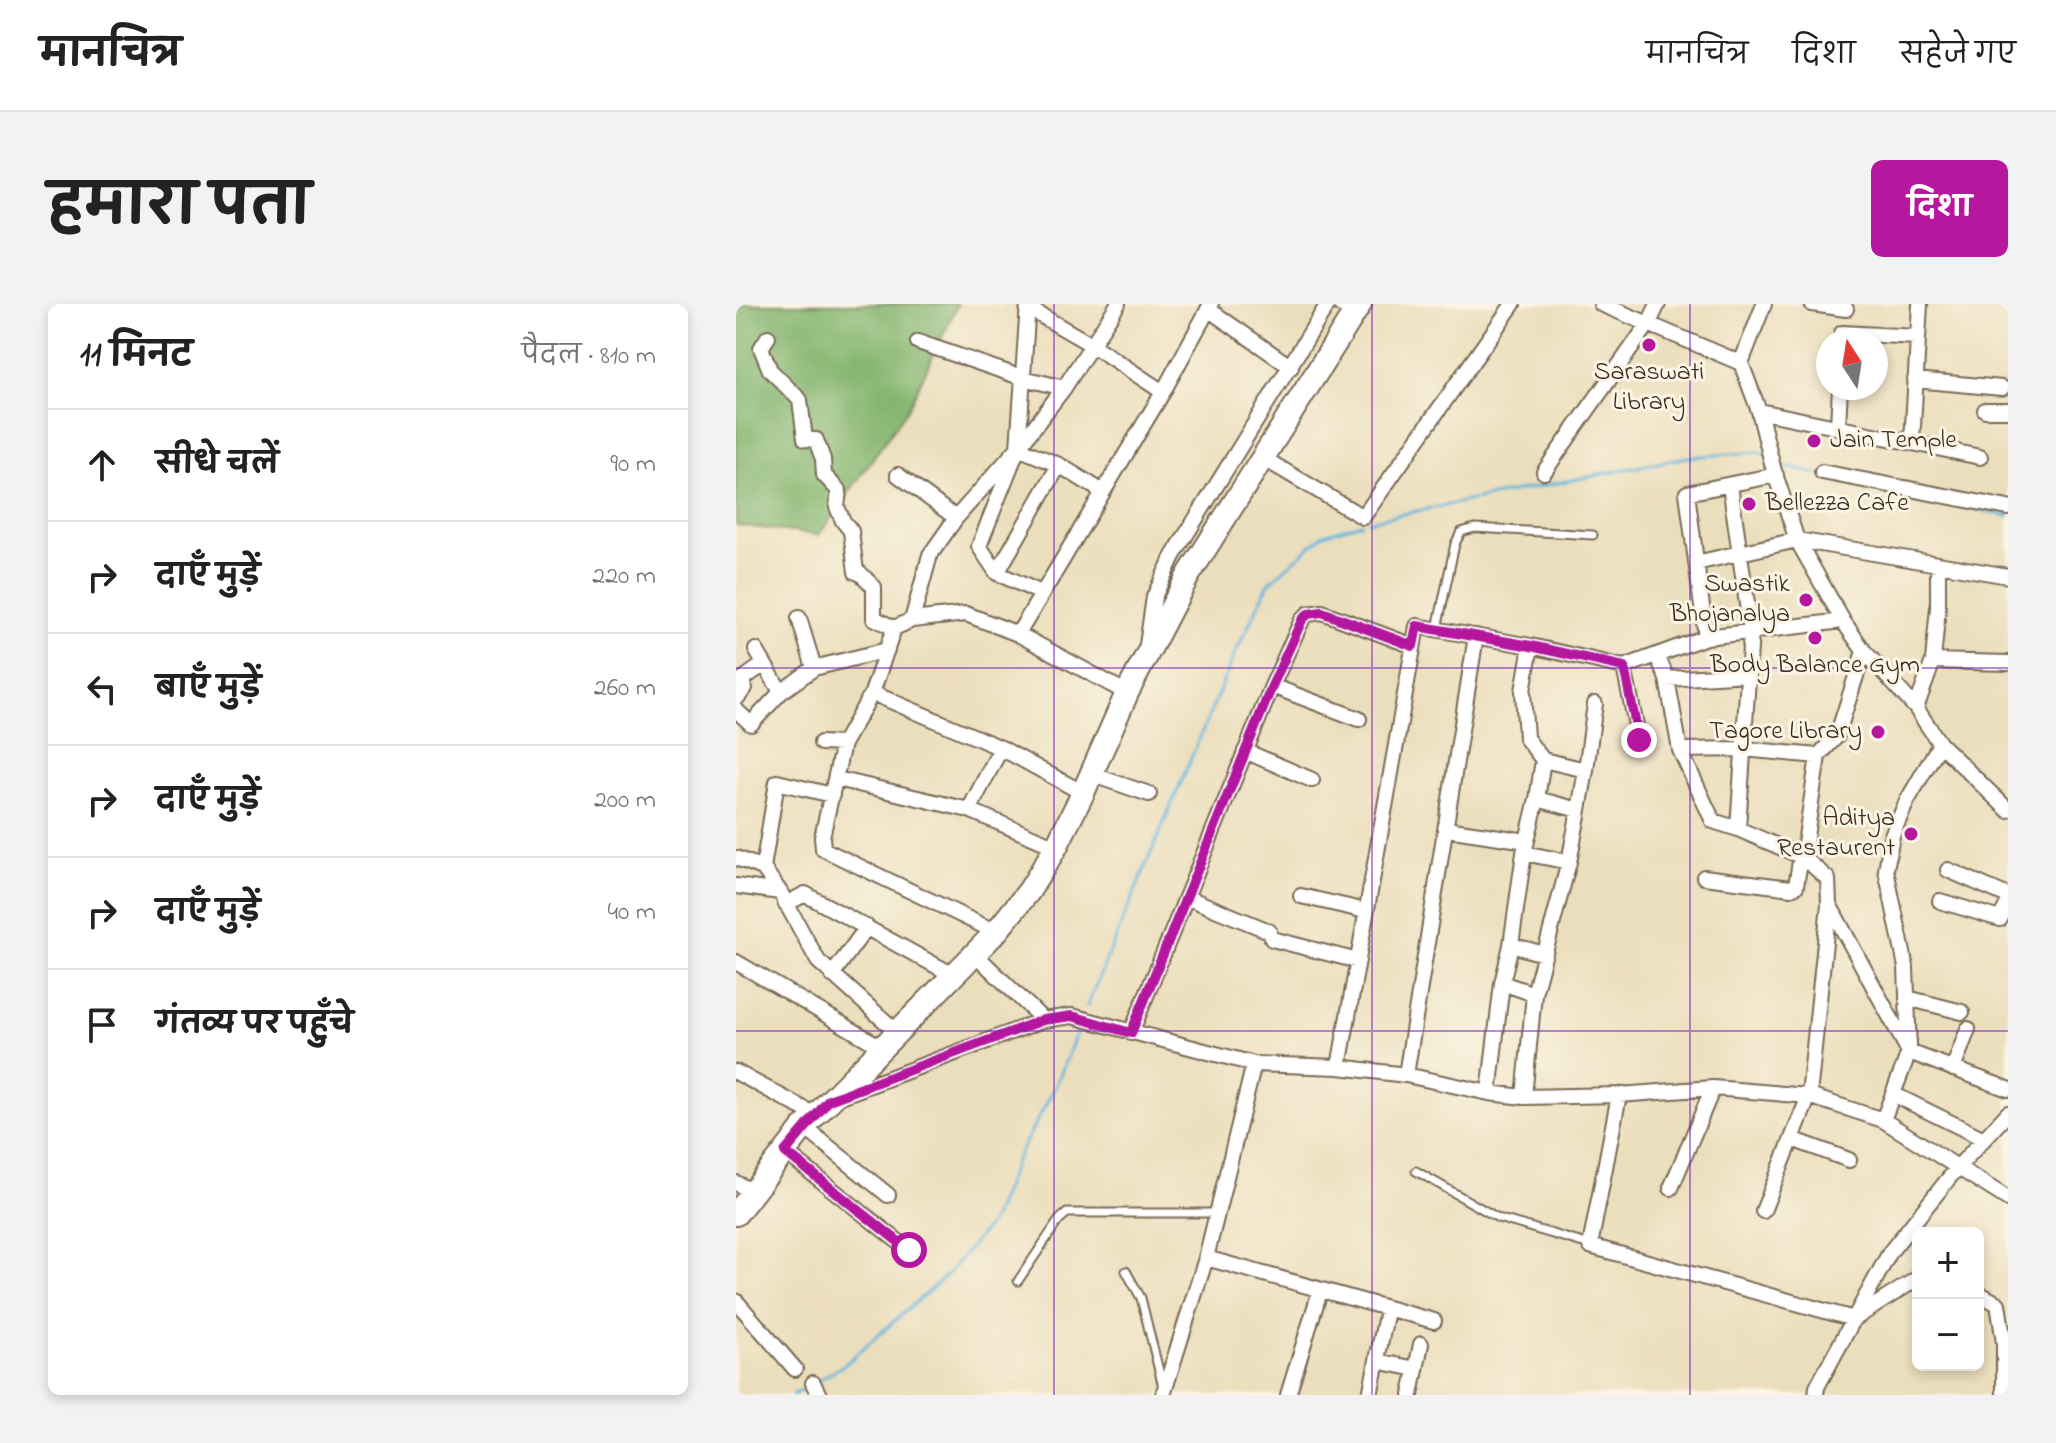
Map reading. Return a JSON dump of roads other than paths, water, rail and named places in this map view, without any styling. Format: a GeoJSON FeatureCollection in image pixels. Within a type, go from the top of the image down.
{"type":"FeatureCollection","features":[{"type":"Feature","properties":{"kind":"main road"},"geometry":{"type":"LineString","coordinates":[[736,1214],[745,1188],[785,1152],[816,1114],[975,954],[1029,891],[1088,784],[1127,693],[1188,576],[1351,307]]}},
{"type":"Feature","properties":{"kind":"street"},"geometry":{"type":"LineString","coordinates":[[912,620],[930,555],[956,518],[1018,448],[1064,388],[1118,304]]}},
{"type":"Feature","properties":{"kind":"street"},"geometry":{"type":"LineString","coordinates":[[1145,658],[1154,597],[1173,556],[1328,304]]}},
{"type":"Feature","properties":{"kind":"street"},"geometry":{"type":"LineString","coordinates":[[1261,457],[1363,517],[1513,304]]}},
{"type":"Feature","properties":{"kind":"street"},"geometry":{"type":"LineString","coordinates":[[1601,304],[1741,363]]}},
{"type":"Feature","properties":{"kind":"street"},"geometry":{"type":"LineString","coordinates":[[1544,472],[1649,323],[1658,304]]}},
{"type":"Feature","properties":{"kind":"street"},"geometry":{"type":"LineString","coordinates":[[1764,304],[1741,363],[1759,411],[1797,540],[1843,621],[1864,651],[1916,708],[1940,744],[2008,810]]}},
{"type":"Feature","properties":{"kind":"street"},"geometry":{"type":"LineString","coordinates":[[1812,304],[1847,307],[1843,328]]}},
{"type":"Feature","properties":{"kind":"street"},"geometry":{"type":"LineString","coordinates":[[1912,443],[1920,304]]}},
{"type":"Feature","properties":{"kind":"street"},"geometry":{"type":"LineString","coordinates":[[1041,593],[997,573],[979,546],[1018,448],[1028,306],[1163,392]]}},
{"type":"Feature","properties":{"kind":"street"},"geometry":{"type":"LineString","coordinates":[[1018,634],[1163,392],[1209,307],[1291,367]]}},
{"type":"Feature","properties":{"kind":"street"},"geometry":{"type":"LineString","coordinates":[[768,337],[761,348],[770,370],[800,400],[805,439],[816,440],[823,459],[824,475],[839,491],[837,507],[851,531],[856,572],[874,587],[874,618],[894,628]]}},
{"type":"Feature","properties":{"kind":"street"},"geometry":{"type":"LineString","coordinates":[[1888,337],[1917,337]]}},
{"type":"Feature","properties":{"kind":"street"},"geometry":{"type":"LineString","coordinates":[[918,342],[1023,378],[1064,388]]}},
{"type":"Feature","properties":{"kind":"street"},"geometry":{"type":"LineString","coordinates":[[1915,380],[2002,388]]}},
{"type":"Feature","properties":{"kind":"street"},"geometry":{"type":"LineString","coordinates":[[1838,425],[1839,400]]}},
{"type":"Feature","properties":{"kind":"street"},"geometry":{"type":"LineString","coordinates":[[1985,410],[2008,410]]}},
{"type":"Feature","properties":{"kind":"street"},"geometry":{"type":"LineString","coordinates":[[1759,411],[1980,457]]}},
{"type":"Feature","properties":{"kind":"street"},"geometry":{"type":"LineString","coordinates":[[1018,448],[1059,465],[1103,492]]}},
{"type":"Feature","properties":{"kind":"street"},"geometry":{"type":"LineString","coordinates":[[997,573],[1059,465]]}},
{"type":"Feature","properties":{"kind":"street"},"geometry":{"type":"LineString","coordinates":[[1822,472],[2008,508]]}},
{"type":"Feature","properties":{"kind":"street"},"geometry":{"type":"LineString","coordinates":[[1706,637],[1687,493],[1775,473]]}},
{"type":"Feature","properties":{"kind":"street"},"geometry":{"type":"LineString","coordinates":[[898,475],[956,518]]}},
{"type":"Feature","properties":{"kind":"street"},"geometry":{"type":"LineString","coordinates":[[1730,485],[1751,632],[1738,829]]}},
{"type":"Feature","properties":{"kind":"street"},"geometry":{"type":"LineString","coordinates":[[1696,563],[1797,540],[2008,576]]}},
{"type":"Feature","properties":{"kind":"street"},"geometry":{"type":"LineString","coordinates":[[1916,708],[1933,661],[1938,565]]}},
{"type":"Feature","properties":{"kind":"street"},"geometry":{"type":"LineString","coordinates":[[1131,1033],[1245,751],[1302,620],[1314,612],[1322,612],[1413,646]]}},
{"type":"Feature","properties":{"kind":"street"},"geometry":{"type":"LineString","coordinates":[[996,932],[823,849],[822,837],[843,744],[872,693],[894,628],[912,620],[966,614],[1018,634],[1127,693]]}},
{"type":"Feature","properties":{"kind":"street"},"geometry":{"type":"LineString","coordinates":[[799,618],[814,668]]}},
{"type":"Feature","properties":{"kind":"street"},"geometry":{"type":"LineString","coordinates":[[1339,1067],[1417,626],[1531,646],[1624,667],[1706,637],[1843,621]]}},
{"type":"Feature","properties":{"kind":"street"},"geometry":{"type":"LineString","coordinates":[[1406,1075],[1476,636]]}},
{"type":"Feature","properties":{"kind":"street"},"geometry":{"type":"LineString","coordinates":[[1531,646],[1523,691],[1526,738],[1543,760],[1586,770]]}},
{"type":"Feature","properties":{"kind":"street"},"geometry":{"type":"LineString","coordinates":[[756,650],[781,692]]}},
{"type":"Feature","properties":{"kind":"street"},"geometry":{"type":"LineString","coordinates":[[738,716],[751,724],[781,692],[814,668],[887,650]]}},
{"type":"Feature","properties":{"kind":"street"},"geometry":{"type":"LineString","coordinates":[[1704,877],[1791,888],[1796,886],[1818,756],[1837,736],[1864,651]]}},
{"type":"Feature","properties":{"kind":"street"},"geometry":{"type":"LineString","coordinates":[[1657,655],[1667,679],[1680,750],[1713,821],[1802,856],[1828,879],[1829,904],[1809,1096],[1763,1211]]}},
{"type":"Feature","properties":{"kind":"street"},"geometry":{"type":"LineString","coordinates":[[1933,661],[2008,663]]}},
{"type":"Feature","properties":{"kind":"street"},"geometry":{"type":"LineString","coordinates":[[736,699],[745,688],[739,682],[764,664]]}},
{"type":"Feature","properties":{"kind":"street"},"geometry":{"type":"LineString","coordinates":[[1624,667],[1639,740]]}},
{"type":"Feature","properties":{"kind":"street"},"geometry":{"type":"LineString","coordinates":[[1667,679],[1748,674]]}},
{"type":"Feature","properties":{"kind":"street"},"geometry":{"type":"LineString","coordinates":[[1272,686],[1359,719]]}},
{"type":"Feature","properties":{"kind":"street"},"geometry":{"type":"LineString","coordinates":[[872,693],[1088,784],[1149,794]]}},
{"type":"Feature","properties":{"kind":"street"},"geometry":{"type":"LineString","coordinates":[[1524,1097],[1534,994],[1569,862],[1595,704]]}},
{"type":"Feature","properties":{"kind":"street"},"geometry":{"type":"LineString","coordinates":[[821,743],[843,744]]}},
{"type":"Feature","properties":{"kind":"street"},"geometry":{"type":"LineString","coordinates":[[1883,1120],[1909,1052],[1906,967],[1886,870],[1892,835],[1940,744]]}},
{"type":"Feature","properties":{"kind":"street"},"geometry":{"type":"LineString","coordinates":[[969,810],[1001,748]]}},
{"type":"Feature","properties":{"kind":"street"},"geometry":{"type":"LineString","coordinates":[[1680,750],[1743,749],[1818,756]]}},
{"type":"Feature","properties":{"kind":"street"},"geometry":{"type":"LineString","coordinates":[[1245,751],[1312,780]]}},
{"type":"Feature","properties":{"kind":"street"},"geometry":{"type":"LineString","coordinates":[[1489,1093],[1502,983],[1543,760]]}},
{"type":"Feature","properties":{"kind":"street"},"geometry":{"type":"LineString","coordinates":[[837,779],[969,810],[1056,847]]}},
{"type":"Feature","properties":{"kind":"street"},"geometry":{"type":"LineString","coordinates":[[763,868],[777,782],[832,795]]}},
{"type":"Feature","properties":{"kind":"street"},"geometry":{"type":"LineString","coordinates":[[1537,799],[1579,810]]}},
{"type":"Feature","properties":{"kind":"street"},"geometry":{"type":"LineString","coordinates":[[1446,829],[1526,847],[1569,862]]}},
{"type":"Feature","properties":{"kind":"street"},"geometry":{"type":"LineString","coordinates":[[736,858],[763,868],[818,961],[889,1040]]}},
{"type":"Feature","properties":{"kind":"street"},"geometry":{"type":"LineString","coordinates":[[1948,870],[2008,896]]}},
{"type":"Feature","properties":{"kind":"street"},"geometry":{"type":"LineString","coordinates":[[736,886],[783,898],[805,894],[953,975]]}},
{"type":"Feature","properties":{"kind":"street"},"geometry":{"type":"LineString","coordinates":[[1301,896],[1366,911]]}},
{"type":"Feature","properties":{"kind":"street"},"geometry":{"type":"LineString","coordinates":[[1186,897],[1270,935],[1358,961]]}},
{"type":"Feature","properties":{"kind":"street"},"geometry":{"type":"LineString","coordinates":[[1940,901],[2000,919],[2008,903]]}},
{"type":"Feature","properties":{"kind":"street"},"geometry":{"type":"LineString","coordinates":[[1829,904],[1909,1052],[2008,1089]]}},
{"type":"Feature","properties":{"kind":"street"},"geometry":{"type":"LineString","coordinates":[[832,975],[867,927]]}},
{"type":"Feature","properties":{"kind":"street"},"geometry":{"type":"LineString","coordinates":[[1511,945],[1544,954]]}},
{"type":"Feature","properties":{"kind":"street"},"geometry":{"type":"LineString","coordinates":[[975,954],[1043,1020]]}},
{"type":"Feature","properties":{"kind":"street"},"geometry":{"type":"LineString","coordinates":[[736,962],[889,1040]]}},
{"type":"Feature","properties":{"kind":"street"},"geometry":{"type":"LineString","coordinates":[[1502,983],[1534,994]]}},
{"type":"Feature","properties":{"kind":"street"},"geometry":{"type":"LineString","coordinates":[[1907,998],[1962,1012]]}},
{"type":"Feature","properties":{"kind":"street"},"geometry":{"type":"LineString","coordinates":[[816,1114],[1043,1020],[1072,1016],[1254,1064],[1339,1067],[1406,1075],[1489,1093],[1524,1097],[1619,1095],[1713,1088],[1809,1096],[1883,1120],[2008,1199]]}},
{"type":"Feature","properties":{"kind":"street"},"geometry":{"type":"LineString","coordinates":[[1953,1069],[1968,1029]]}},
{"type":"Feature","properties":{"kind":"street"},"geometry":{"type":"LineString","coordinates":[[1164,1393],[1206,1258],[1254,1064]]}},
{"type":"Feature","properties":{"kind":"street"},"geometry":{"type":"LineString","coordinates":[[736,1072],[816,1114],[888,1195]]}},
{"type":"Feature","properties":{"kind":"street"},"geometry":{"type":"LineString","coordinates":[[1671,1188],[1713,1088]]}},
{"type":"Feature","properties":{"kind":"street"},"geometry":{"type":"LineString","coordinates":[[1893,1094],[1984,1139]]}},
{"type":"Feature","properties":{"kind":"street"},"geometry":{"type":"LineString","coordinates":[[1619,1095],[1590,1246],[1854,1319],[1912,1282]]}},
{"type":"Feature","properties":{"kind":"street"},"geometry":{"type":"LineString","coordinates":[[1816,1395],[1817,1387],[1890,1252],[1957,1168],[2008,1113]]}},
{"type":"Feature","properties":{"kind":"street"},"geometry":{"type":"LineString","coordinates":[[1792,1139],[1849,1160]]}},
{"type":"Feature","properties":{"kind":"street"},"geometry":{"type":"LineString","coordinates":[[785,1152],[909,1250]]}},
{"type":"Feature","properties":{"kind":"street"},"geometry":{"type":"LineString","coordinates":[[1206,1258],[1434,1321]]}},
{"type":"Feature","properties":{"kind":"street"},"geometry":{"type":"LineString","coordinates":[[1288,1395],[1320,1291]]}},
{"type":"Feature","properties":{"kind":"street"},"geometry":{"type":"LineString","coordinates":[[1984,1296],[1998,1304],[2006,1342],[2004,1395]]}},
{"type":"Feature","properties":{"kind":"street"},"geometry":{"type":"LineString","coordinates":[[736,1301],[795,1369]]}},
{"type":"Feature","properties":{"kind":"street"},"geometry":{"type":"LineString","coordinates":[[1370,1395],[1387,1310]]}},
{"type":"Feature","properties":{"kind":"street"},"geometry":{"type":"LineString","coordinates":[[1411,1395],[1421,1344]]}},
{"type":"Feature","properties":{"kind":"street"},"geometry":{"type":"LineString","coordinates":[[1377,1361],[1416,1369]]}},
{"type":"Feature","properties":{"kind":"street"},"geometry":{"type":"LineString","coordinates":[[811,1395],[813,1383],[819,1395]]}},
{"type":"Feature","properties":{"kind":"lane"},"geometry":{"type":"LineString","coordinates":[[1437,629],[1455,544],[1461,532],[1475,528],[1593,535]]}},
{"type":"Feature","properties":{"kind":"lane"},"geometry":{"type":"LineString","coordinates":[[1416,1171],[1498,1218],[1590,1246]]}},
{"type":"Feature","properties":{"kind":"lane"},"geometry":{"type":"LineString","coordinates":[[1018,1281],[1059,1220],[1072,1211],[1217,1213]]}},
{"type":"Feature","properties":{"kind":"lane"},"geometry":{"type":"LineString","coordinates":[[1126,1271],[1141,1298],[1164,1393]]}},
{"type":"Feature","properties":{"kind":"waterway"},"geometry":{"type":"LineString","coordinates":[[1368,521],[1687,457],[1759,452],[1765,455]]}},
{"type":"Feature","properties":{"kind":"waterway"},"geometry":{"type":"LineString","coordinates":[[1778,463],[1817,474]]}},
{"type":"Feature","properties":{"kind":"waterway"},"geometry":{"type":"LineString","coordinates":[[1961,506],[2008,516]]}},
{"type":"Feature","properties":{"kind":"waterway"},"geometry":{"type":"LineString","coordinates":[[1087,1006],[1234,656],[1269,583],[1324,534],[1361,523]]}},
{"type":"Feature","properties":{"kind":"waterway"},"geometry":{"type":"LineString","coordinates":[[819,1380],[844,1365],[947,1275],[992,1221],[1016,1160],[1057,1083],[1080,1024]]}},
{"type":"Feature","properties":{"kind":"waterway"},"geometry":{"type":"LineString","coordinates":[[793,1395],[809,1386]]}},
{"type":"Feature","properties":{"kind":"place","name":"Saraswati Library"},"geometry":{"type":"Point","coordinates":[1649,345]}},
{"type":"Feature","properties":{"kind":"place","name":"Jain Temple"},"geometry":{"type":"Point","coordinates":[1814,441]}},
{"type":"Feature","properties":{"kind":"place","name":"Bellezza Cafe"},"geometry":{"type":"Point","coordinates":[1749,504]}},
{"type":"Feature","properties":{"kind":"place","name":"Swastik Bhojanalya"},"geometry":{"type":"Point","coordinates":[1806,600]}},
{"type":"Feature","properties":{"kind":"place","name":"Body Balance Gym"},"geometry":{"type":"Point","coordinates":[1815,638]}},
{"type":"Feature","properties":{"kind":"place","name":"Tagore Library"},"geometry":{"type":"Point","coordinates":[1878,732]}},
{"type":"Feature","properties":{"kind":"place","name":"Aditya Restaurent"},"geometry":{"type":"Point","coordinates":[1911,834]}}]}
